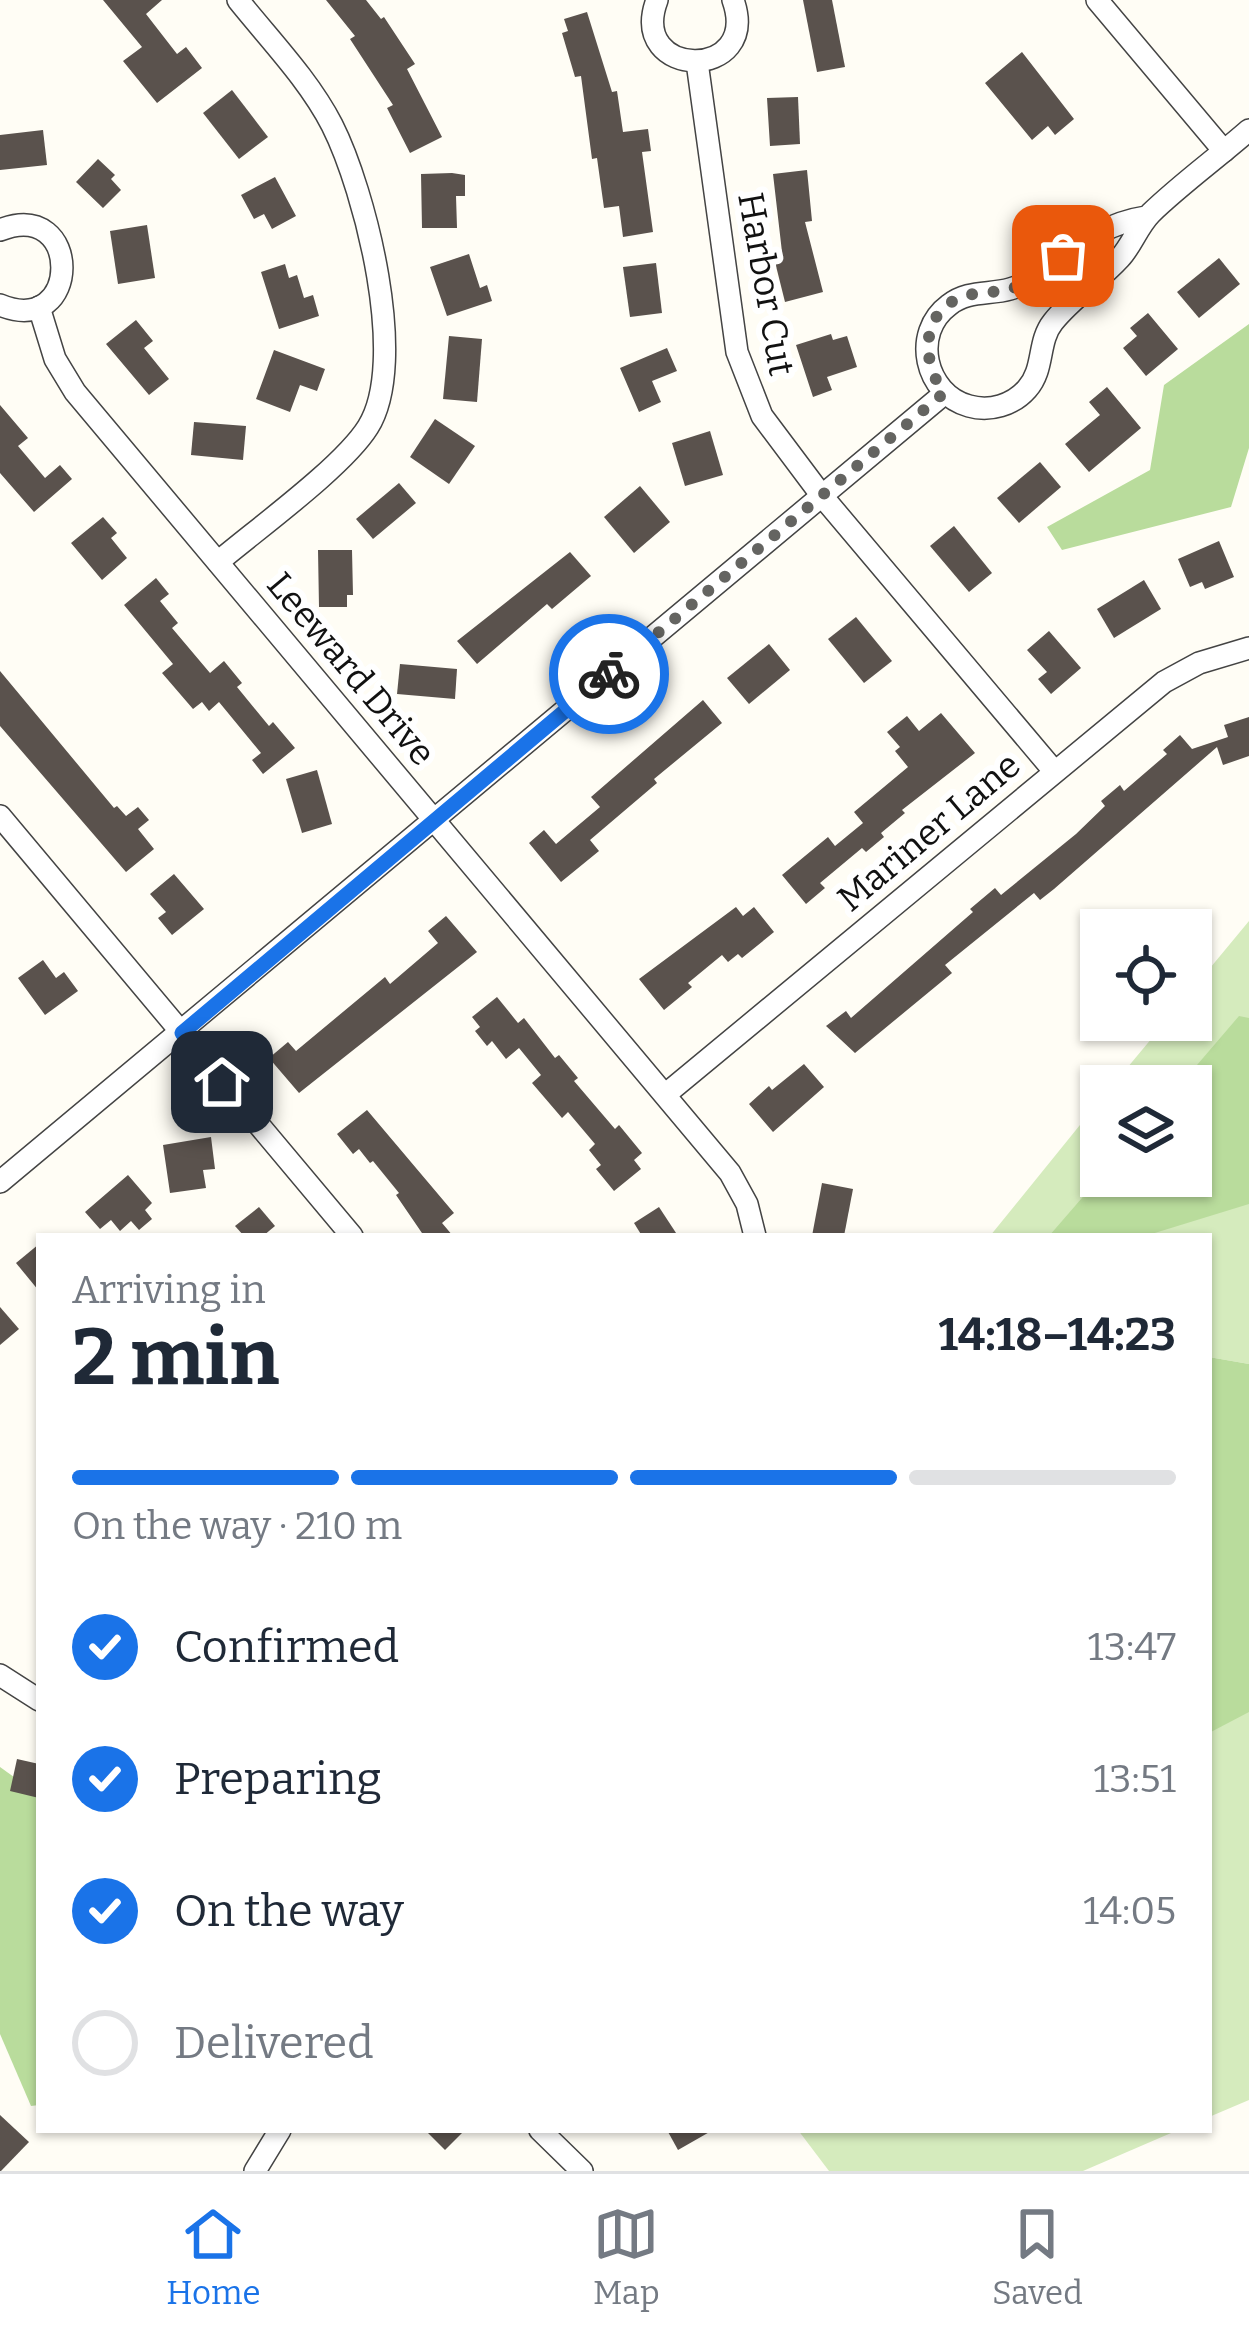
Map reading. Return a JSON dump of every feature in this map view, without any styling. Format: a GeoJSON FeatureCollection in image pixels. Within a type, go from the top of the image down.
{"type":"FeatureCollection","features":[{"type":"Feature","properties":{"kind":"street"},"geometry":{"type":"LineString","coordinates":[[218,562],[359,439],[375,414],[386,375],[382,301],[343,150],[317,100],[238,0]]}},
{"type":"Feature","properties":{"kind":"street"},"geometry":{"type":"LineString","coordinates":[[657,0],[652,16],[657,39],[674,57],[697,62],[720,55],[729,46],[738,24],[733,0]]}},
{"type":"Feature","properties":{"kind":"street"},"geometry":{"type":"LineString","coordinates":[[1097,0],[1224,152]]}},
{"type":"Feature","properties":{"kind":"street","name":"Harbor Cut"},"geometry":{"type":"LineString","coordinates":[[697,62],[737,352],[754,399],[774,436],[822,496],[1054,771]]}},
{"type":"Feature","properties":{"kind":"street"},"geometry":{"type":"LineString","coordinates":[[1146,217],[1099,230],[1019,286],[966,296],[942,311],[930,329],[926,349],[929,368],[944,393],[981,409],[998,407],[1024,393],[1038,372],[1048,329],[1122,256],[1146,217],[1249,130]]}},
{"type":"Feature","properties":{"kind":"street"},"geometry":{"type":"LineString","coordinates":[[0,230],[13,225],[35,227],[45,232],[63,260],[61,282],[49,301],[17,311],[0,305]]}},
{"type":"Feature","properties":{"kind":"street","name":"Leeward Drive"},"geometry":{"type":"LineString","coordinates":[[39,307],[55,359],[75,392],[730,1173],[747,1204],[754,1233]]}},
{"type":"Feature","properties":{"kind":"street"},"geometry":{"type":"LineString","coordinates":[[0,1182],[944,393]]}},
{"type":"Feature","properties":{"kind":"street","name":"Mariner Lane"},"geometry":{"type":"LineString","coordinates":[[666,1094],[1176,674],[1249,648]]}},
{"type":"Feature","properties":{"kind":"street"},"geometry":{"type":"LineString","coordinates":[[0,816],[349,1233]]}},
{"type":"Feature","properties":{"kind":"street"},"geometry":{"type":"LineString","coordinates":[[0,1675],[36,1698]]}},
{"type":"Feature","properties":{"kind":"street"},"geometry":{"type":"LineString","coordinates":[[255,2171],[278,2133]]}},
{"type":"Feature","properties":{"kind":"street"},"geometry":{"type":"LineString","coordinates":[[543,2133],[582,2171]]}},
{"type":"Feature","properties":{"kind":"green space"},"geometry":{"type":"Polygon","coordinates":[[[1249,324],[1249,448],[1231,507],[1062,550],[1047,527],[1150,470],[1164,385],[1249,324]]]}},
{"type":"Feature","properties":{"kind":"green space"},"geometry":{"type":"Polygon","coordinates":[[[1249,921],[1249,1364],[1212,1358],[1212,1233],[992,1233],[1080,1125],[1080,1197],[1212,1197],[1212,1065],[1130,1065],[1150,1041],[1212,1041],[1212,966],[1249,921]]]}},
{"type":"Feature","properties":{"kind":"green space"},"geometry":{"type":"Polygon","coordinates":[[[1239,1016],[1249,1018],[1249,1204],[1155,1233],[1052,1233],[1083,1197],[1212,1197],[1212,1065],[1197,1065],[1239,1016]]]}},
{"type":"Feature","properties":{"kind":"green space"},"geometry":{"type":"Polygon","coordinates":[[[1212,1358],[1249,1364],[1249,1712],[1212,1731],[1212,1358]]]}},
{"type":"Feature","properties":{"kind":"green space"},"geometry":{"type":"Polygon","coordinates":[[[1249,1689],[1249,2100],[1212,2116],[1212,1719],[1249,1689]]]}},
{"type":"Feature","properties":{"kind":"green space"},"geometry":{"type":"Polygon","coordinates":[[[0,1767],[36,1793],[36,2105],[31,2106],[0,2034],[0,1767]]]}},
{"type":"Feature","properties":{"kind":"green space"},"geometry":{"type":"Polygon","coordinates":[[[800,2133],[1171,2133],[1083,2171],[829,2171],[800,2133]]]}},
{"type":"Feature","properties":{"kind":"building"},"geometry":{"type":"Polygon","coordinates":[[[103,0],[162,0],[146,14],[177,54],[186,47],[202,68],[157,103],[123,61],[142,47],[103,0]]]}},
{"type":"Feature","properties":{"kind":"building"},"geometry":{"type":"Polygon","coordinates":[[[326,0],[366,0],[384,17],[415,64],[407,69],[442,137],[410,153],[387,108],[393,105],[350,39],[355,36],[326,0]]]}},
{"type":"Feature","properties":{"kind":"building"},"geometry":{"type":"Polygon","coordinates":[[[803,0],[832,0],[845,67],[817,72],[803,0]]]}},
{"type":"Feature","properties":{"kind":"building"},"geometry":{"type":"Polygon","coordinates":[[[587,12],[612,92],[617,91],[623,132],[648,129],[651,151],[642,152],[653,232],[623,237],[619,206],[604,208],[581,76],[575,77],[562,33],[568,31],[564,19],[587,12]]]}},
{"type":"Feature","properties":{"kind":"building"},"geometry":{"type":"Polygon","coordinates":[[[1022,52],[1074,119],[1055,135],[1048,126],[1032,140],[985,83],[1022,52]]]}},
{"type":"Feature","properties":{"kind":"building"},"geometry":{"type":"Polygon","coordinates":[[[232,90],[268,137],[239,159],[203,113],[232,90]]]}},
{"type":"Feature","properties":{"kind":"building"},"geometry":{"type":"Polygon","coordinates":[[[798,97],[800,144],[770,146],[767,98],[798,97]]]}},
{"type":"Feature","properties":{"kind":"building"},"geometry":{"type":"Polygon","coordinates":[[[43,130],[47,165],[0,170],[0,135],[43,130]]]}},
{"type":"Feature","properties":{"kind":"building"},"geometry":{"type":"Polygon","coordinates":[[[98,159],[115,175],[111,179],[121,190],[103,208],[76,182],[98,159]]]}},
{"type":"Feature","properties":{"kind":"building"},"geometry":{"type":"Polygon","coordinates":[[[807,170],[812,221],[805,222],[823,292],[785,302],[773,254],[782,252],[773,174],[807,170]]]}},
{"type":"Feature","properties":{"kind":"building"},"geometry":{"type":"Polygon","coordinates":[[[421,174],[465,175],[465,196],[456,196],[457,228],[422,228],[421,174]]]}},
{"type":"Feature","properties":{"kind":"building"},"geometry":{"type":"Polygon","coordinates":[[[275,177],[296,216],[272,229],[264,214],[254,219],[241,195],[275,177]]]}},
{"type":"Feature","properties":{"kind":"building"},"geometry":{"type":"Polygon","coordinates":[[[147,225],[155,278],[118,284],[110,231],[147,225]]]}},
{"type":"Feature","properties":{"kind":"building"},"geometry":{"type":"Polygon","coordinates":[[[469,254],[480,288],[487,285],[492,301],[447,316],[430,267],[469,254]]]}},
{"type":"Feature","properties":{"kind":"building"},"geometry":{"type":"Polygon","coordinates":[[[1219,258],[1240,284],[1199,318],[1177,292],[1219,258]]]}},
{"type":"Feature","properties":{"kind":"building"},"geometry":{"type":"Polygon","coordinates":[[[656,263],[662,313],[630,317],[623,267],[656,263]]]}},
{"type":"Feature","properties":{"kind":"building"},"geometry":{"type":"Polygon","coordinates":[[[285,264],[289,278],[297,275],[304,298],[313,295],[319,316],[279,329],[261,272],[285,264]]]}},
{"type":"Feature","properties":{"kind":"building"},"geometry":{"type":"Polygon","coordinates":[[[1148,313],[1178,349],[1146,376],[1123,348],[1137,336],[1130,328],[1148,313]]]}},
{"type":"Feature","properties":{"kind":"building"},"geometry":{"type":"Polygon","coordinates":[[[136,320],[153,341],[144,348],[169,379],[149,395],[106,344],[136,320]]]}},
{"type":"Feature","properties":{"kind":"building"},"geometry":{"type":"Polygon","coordinates":[[[831,334],[833,340],[847,336],[857,367],[827,377],[832,390],[813,397],[796,345],[831,334]]]}},
{"type":"Feature","properties":{"kind":"building"},"geometry":{"type":"Polygon","coordinates":[[[449,336],[482,339],[477,402],[443,399],[449,336]]]}},
{"type":"Feature","properties":{"kind":"building"},"geometry":{"type":"Polygon","coordinates":[[[667,348],[677,371],[652,381],[661,402],[639,412],[620,368],[667,348]]]}},
{"type":"Feature","properties":{"kind":"building"},"geometry":{"type":"Polygon","coordinates":[[[274,350],[325,369],[317,391],[300,385],[290,412],[256,399],[274,350]]]}},
{"type":"Feature","properties":{"kind":"building"},"geometry":{"type":"Polygon","coordinates":[[[1107,387],[1141,428],[1089,472],[1065,444],[1100,415],[1089,402],[1107,387]]]}},
{"type":"Feature","properties":{"kind":"building"},"geometry":{"type":"Polygon","coordinates":[[[0,405],[28,438],[18,446],[45,478],[60,465],[72,479],[34,512],[0,473],[0,405]]]}},
{"type":"Feature","properties":{"kind":"building"},"geometry":{"type":"Polygon","coordinates":[[[435,419],[475,446],[449,484],[410,457],[435,419]]]}},
{"type":"Feature","properties":{"kind":"building"},"geometry":{"type":"Polygon","coordinates":[[[194,422],[246,426],[243,460],[191,455],[194,422]]]}},
{"type":"Feature","properties":{"kind":"building"},"geometry":{"type":"Polygon","coordinates":[[[710,431],[723,475],[685,486],[672,443],[710,431]]]}},
{"type":"Feature","properties":{"kind":"building"},"geometry":{"type":"Polygon","coordinates":[[[1040,462],[1061,487],[1019,523],[997,498],[1040,462]]]}},
{"type":"Feature","properties":{"kind":"building"},"geometry":{"type":"Polygon","coordinates":[[[399,483],[416,503],[373,539],[356,519],[399,483]]]}},
{"type":"Feature","properties":{"kind":"building"},"geometry":{"type":"Polygon","coordinates":[[[640,486],[670,522],[634,553],[604,517],[640,486]]]}},
{"type":"Feature","properties":{"kind":"building"},"geometry":{"type":"Polygon","coordinates":[[[103,517],[117,533],[111,538],[127,558],[102,580],[71,543],[103,517]]]}},
{"type":"Feature","properties":{"kind":"building"},"geometry":{"type":"Polygon","coordinates":[[[954,526],[992,573],[969,592],[930,546],[954,526]]]}},
{"type":"Feature","properties":{"kind":"building"},"geometry":{"type":"Polygon","coordinates":[[[1219,541],[1234,577],[1205,589],[1202,582],[1190,587],[1178,559],[1219,541]]]}},
{"type":"Feature","properties":{"kind":"building"},"geometry":{"type":"Polygon","coordinates":[[[318,550],[352,550],[353,595],[347,595],[347,607],[319,607],[318,550]]]}},
{"type":"Feature","properties":{"kind":"building"},"geometry":{"type":"Polygon","coordinates":[[[570,552],[591,576],[552,609],[547,604],[477,664],[457,641],[570,552]]]}},
{"type":"Feature","properties":{"kind":"building"},"geometry":{"type":"Polygon","coordinates":[[[156,578],[169,594],[160,601],[178,623],[172,628],[210,673],[224,661],[242,683],[237,687],[269,726],[273,722],[295,748],[263,774],[252,760],[261,753],[219,702],[209,711],[202,702],[193,709],[162,673],[173,664],[124,605],[156,578]]]}},
{"type":"Feature","properties":{"kind":"building"},"geometry":{"type":"Polygon","coordinates":[[[1144,580],[1161,609],[1114,638],[1097,609],[1144,580]]]}},
{"type":"Feature","properties":{"kind":"building"},"geometry":{"type":"Polygon","coordinates":[[[856,617],[892,661],[864,683],[828,639],[856,617]]]}},
{"type":"Feature","properties":{"kind":"building"},"geometry":{"type":"Polygon","coordinates":[[[1049,631],[1081,668],[1051,694],[1038,679],[1047,672],[1027,650],[1049,631]]]}},
{"type":"Feature","properties":{"kind":"building"},"geometry":{"type":"Polygon","coordinates":[[[769,644],[790,670],[749,704],[727,678],[769,644]]]}},
{"type":"Feature","properties":{"kind":"building"},"geometry":{"type":"Polygon","coordinates":[[[400,664],[457,669],[455,699],[397,694],[400,664]]]}},
{"type":"Feature","properties":{"kind":"building"},"geometry":{"type":"Polygon","coordinates":[[[0,671],[114,808],[126,816],[138,807],[149,820],[138,829],[154,849],[126,872],[0,726],[0,671]]]}},
{"type":"Feature","properties":{"kind":"building"},"geometry":{"type":"Polygon","coordinates":[[[703,700],[722,723],[590,840],[599,851],[561,882],[529,843],[544,830],[556,844],[600,807],[591,797],[703,700]]]}},
{"type":"Feature","properties":{"kind":"building"},"geometry":{"type":"Polygon","coordinates":[[[941,713],[975,753],[902,810],[905,813],[881,833],[884,837],[866,852],[862,848],[820,883],[825,888],[806,904],[782,875],[828,837],[835,846],[863,823],[854,812],[908,767],[887,732],[907,716],[919,731],[941,713]]]}},
{"type":"Feature","properties":{"kind":"building"},"geometry":{"type":"Polygon","coordinates":[[[1249,717],[1249,756],[1223,765],[1217,747],[1054,889],[1040,900],[1034,893],[945,965],[952,973],[855,1053],[826,1026],[846,1011],[851,1018],[995,888],[1001,895],[1076,834],[1105,806],[1101,801],[1120,785],[1124,791],[1167,754],[1163,750],[1180,735],[1192,749],[1228,737],[1224,725],[1249,717]]]}},
{"type":"Feature","properties":{"kind":"building"},"geometry":{"type":"Polygon","coordinates":[[[317,770],[332,824],[302,833],[286,779],[317,770]]]}},
{"type":"Feature","properties":{"kind":"building"},"geometry":{"type":"Polygon","coordinates":[[[174,874],[204,909],[172,935],[158,918],[166,912],[150,894],[174,874]]]}},
{"type":"Feature","properties":{"kind":"building"},"geometry":{"type":"Polygon","coordinates":[[[736,907],[743,916],[754,907],[774,932],[742,958],[738,954],[728,962],[722,955],[664,1010],[639,979],[736,907]]]}},
{"type":"Feature","properties":{"kind":"building"},"geometry":{"type":"Polygon","coordinates":[[[446,916],[477,952],[299,1093],[269,1058],[288,1042],[296,1051],[385,977],[390,984],[438,943],[428,931],[446,916]]]}},
{"type":"Feature","properties":{"kind":"building"},"geometry":{"type":"Polygon","coordinates":[[[43,960],[56,978],[64,972],[78,991],[45,1015],[18,978],[43,960]]]}},
{"type":"Feature","properties":{"kind":"building"},"geometry":{"type":"Polygon","coordinates":[[[497,997],[518,1023],[524,1018],[555,1058],[559,1055],[578,1078],[574,1081],[642,1153],[634,1160],[641,1169],[614,1191],[596,1169],[601,1165],[589,1150],[595,1144],[568,1112],[562,1118],[532,1083],[541,1075],[519,1048],[506,1059],[492,1041],[487,1046],[475,1031],[480,1027],[472,1017],[497,997]]]}},
{"type":"Feature","properties":{"kind":"building"},"geometry":{"type":"Polygon","coordinates":[[[804,1064],[824,1087],[773,1132],[749,1104],[804,1064]]]}},
{"type":"Feature","properties":{"kind":"building"},"geometry":{"type":"Polygon","coordinates":[[[367,1110],[454,1213],[442,1223],[450,1233],[422,1233],[373,1161],[359,1149],[353,1154],[337,1134],[367,1110]]]}},
{"type":"Feature","properties":{"kind":"building"},"geometry":{"type":"Polygon","coordinates":[[[211,1137],[215,1169],[203,1170],[206,1188],[170,1193],[163,1145],[211,1137]]]}},
{"type":"Feature","properties":{"kind":"building"},"geometry":{"type":"Polygon","coordinates":[[[128,1175],[152,1203],[145,1210],[152,1219],[139,1230],[131,1221],[120,1231],[111,1220],[100,1229],[85,1212],[128,1175]]]}},
{"type":"Feature","properties":{"kind":"building"},"geometry":{"type":"Polygon","coordinates":[[[822,1183],[853,1189],[845,1233],[813,1233],[822,1183]]]}},
{"type":"Feature","properties":{"kind":"building"},"geometry":{"type":"Polygon","coordinates":[[[259,1207],[275,1226],[267,1233],[241,1233],[235,1226],[259,1207]]]}},
{"type":"Feature","properties":{"kind":"building"},"geometry":{"type":"Polygon","coordinates":[[[659,1207],[676,1233],[640,1233],[634,1223],[659,1207]]]}},
{"type":"Feature","properties":{"kind":"building"},"geometry":{"type":"Polygon","coordinates":[[[36,1246],[36,1287],[16,1263],[36,1246]]]}},
{"type":"Feature","properties":{"kind":"building"},"geometry":{"type":"Polygon","coordinates":[[[0,1307],[19,1329],[0,1345],[0,1307]]]}},
{"type":"Feature","properties":{"kind":"building"},"geometry":{"type":"Polygon","coordinates":[[[17,1759],[36,1763],[36,1797],[10,1791],[17,1759]]]}},
{"type":"Feature","properties":{"kind":"building"},"geometry":{"type":"Polygon","coordinates":[[[0,2115],[29,2142],[1,2171],[0,2171],[0,2115]]]}},
{"type":"Feature","properties":{"kind":"building"},"geometry":{"type":"Polygon","coordinates":[[[428,2133],[462,2133],[445,2150],[428,2133]]]}},
{"type":"Feature","properties":{"kind":"building"},"geometry":{"type":"Polygon","coordinates":[[[669,2133],[708,2133],[678,2150],[669,2133]]]}},
{"type":"Feature","properties":{"kind":"way so far"},"geometry":{"type":"LineString","coordinates":[[609,674],[944,393],[929,368],[926,349],[930,329],[942,311],[966,296],[1019,286],[1063,256]]}},
{"type":"Feature","properties":{"kind":"route"},"geometry":{"type":"LineString","coordinates":[[222,1082],[182,1033],[609,674]]}}]}
